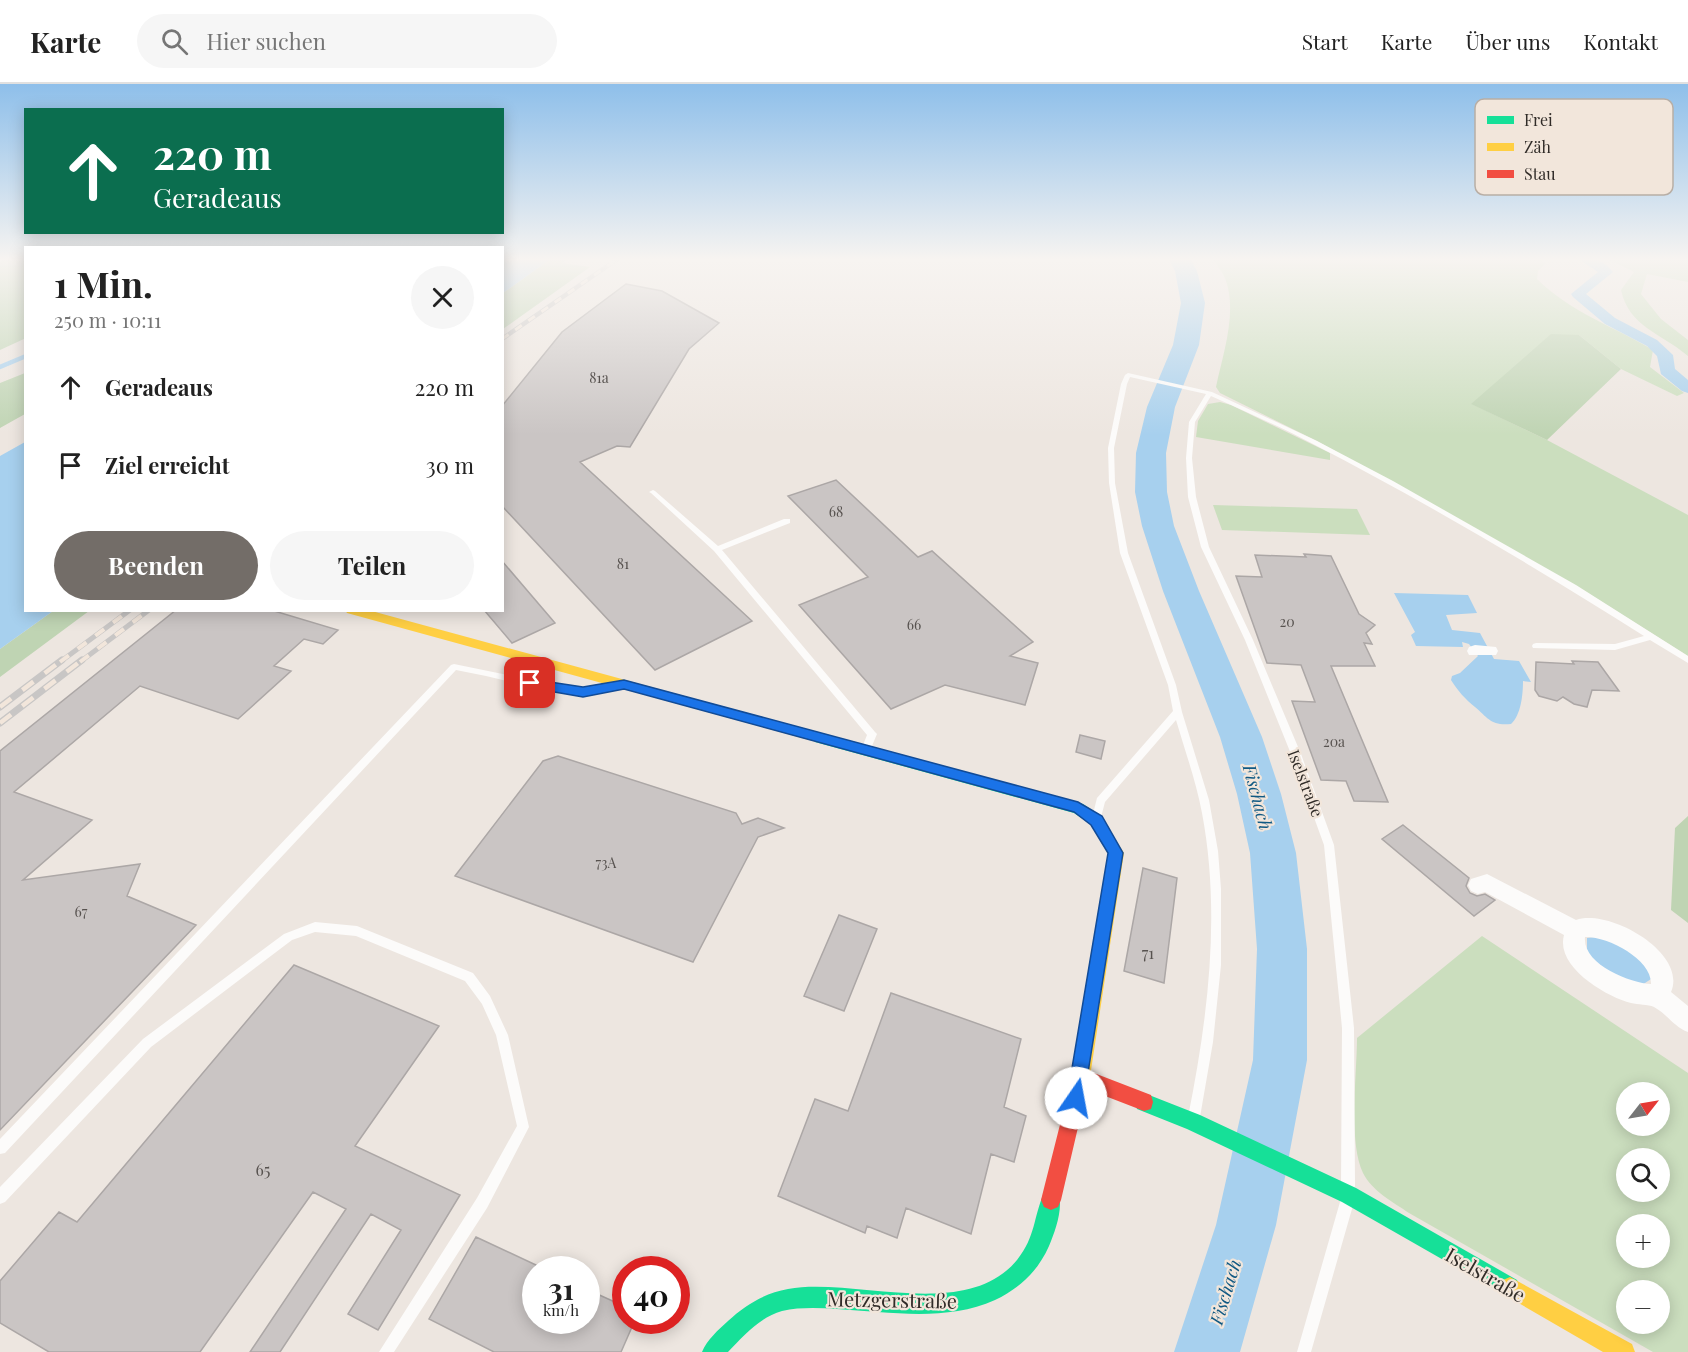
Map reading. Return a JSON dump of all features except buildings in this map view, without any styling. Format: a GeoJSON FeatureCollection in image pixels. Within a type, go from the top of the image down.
{"type":"FeatureCollection","features":[{"type":"Feature","properties":{"kind":"street","name":"Metzgerstraße"},"geometry":{"type":"LineString","coordinates":[[358,612],[1078,808],[1097,821],[1116,853],[1081,1077],[1040,1243],[1023,1269],[996,1292],[963,1301],[930,1304],[810,1296],[774,1303],[745,1318],[713,1352]]}},
{"type":"Feature","properties":{"kind":"street"},"geometry":{"type":"LineString","coordinates":[[1478,885],[1487,883],[1576,931]]}},
{"type":"Feature","properties":{"kind":"street"},"geometry":{"type":"LineString","coordinates":[[1658,995],[1663,990],[1665,982],[1655,963],[1645,953],[1610,930],[1589,927],[1576,931],[1573,937],[1574,946],[1580,958],[1603,979],[1630,992],[1658,995],[1688,1021]]}},
{"type":"Feature","properties":{"kind":"street"},"geometry":{"type":"LineString","coordinates":[[1081,1077],[1193,1122],[1349,1196]]}},
{"type":"Feature","properties":{"kind":"street","name":"Iselstraße"},"geometry":{"type":"LineString","coordinates":[[1349,1196],[1623,1352]]}},
{"type":"Feature","properties":{"kind":"lane"},"geometry":{"type":"LineString","coordinates":[[1193,1122],[1207,1055],[1216,965],[1217,892],[1206,813],[1172,685],[1124,554],[1112,483],[1112,448],[1124,384],[1128,375],[1206,392],[1315,442],[1391,482],[1573,587],[1688,660]]}},
{"type":"Feature","properties":{"kind":"lane","name":"Iselstraße"},"geometry":{"type":"LineString","coordinates":[[1206,392],[1192,422],[1188,458],[1192,497],[1209,555],[1253,651],[1296,754],[1329,844],[1348,1028],[1349,1196],[1304,1352]]}},
{"type":"Feature","properties":{"kind":"lane"},"geometry":{"type":"LineString","coordinates":[[653,492],[717,549],[872,734],[866,750]]}},
{"type":"Feature","properties":{"kind":"lane"},"geometry":{"type":"LineString","coordinates":[[717,549],[787,521]]}},
{"type":"Feature","properties":{"kind":"lane"},"geometry":{"type":"LineString","coordinates":[[1536,646],[1615,647],[1652,636]]}},
{"type":"Feature","properties":{"kind":"lane"},"geometry":{"type":"LineString","coordinates":[[0,1148],[454,667],[484,670],[530,683],[583,692],[624,685]]}},
{"type":"Feature","properties":{"kind":"lane"},"geometry":{"type":"LineString","coordinates":[[1097,821],[1100,801],[1178,712]]}},
{"type":"Feature","properties":{"kind":"lane"},"geometry":{"type":"LineString","coordinates":[[0,1197],[147,1043],[278,944],[288,937],[315,927],[357,931],[469,977],[486,999],[502,1035],[523,1126],[482,1203],[386,1352]]}},
{"type":"Feature","properties":{"kind":"green space"},"geometry":{"type":"Polygon","coordinates":[[[0,317],[24,317],[24,339],[0,350],[0,317]]]}},
{"type":"Feature","properties":{"kind":"green space"},"geometry":{"type":"Polygon","coordinates":[[[504,317],[520,317],[504,328],[504,317]]]}},
{"type":"Feature","properties":{"kind":"green space"},"geometry":{"type":"Polygon","coordinates":[[[1591,317],[1653,350],[1650,367],[1684,393],[1677,396],[1621,369],[1579,335],[1472,404],[1547,440],[1688,515],[1688,656],[1578,587],[1317,441],[1220,393],[1216,387],[1230,318],[1591,317]]]}},
{"type":"Feature","properties":{"kind":"green space"},"geometry":{"type":"Polygon","coordinates":[[[1635,317],[1660,317],[1688,340],[1688,356],[1647,328],[1635,317]]]}},
{"type":"Feature","properties":{"kind":"green space"},"geometry":{"type":"Polygon","coordinates":[[[1551,334],[1579,335],[1621,369],[1547,440],[1471,404],[1551,334]]]}},
{"type":"Feature","properties":{"kind":"green space"},"geometry":{"type":"Polygon","coordinates":[[[24,373],[24,415],[0,428],[0,383],[24,373]]]}},
{"type":"Feature","properties":{"kind":"green space"},"geometry":{"type":"Polygon","coordinates":[[[1220,402],[1231,405],[1330,453],[1330,460],[1196,437],[1198,421],[1208,404],[1220,402]]]}},
{"type":"Feature","properties":{"kind":"green space"},"geometry":{"type":"Polygon","coordinates":[[[1213,505],[1357,509],[1370,535],[1222,530],[1213,505]]]}},
{"type":"Feature","properties":{"kind":"green space"},"geometry":{"type":"Polygon","coordinates":[[[52,612],[88,612],[0,677],[0,649],[52,612]]]}},
{"type":"Feature","properties":{"kind":"green space"},"geometry":{"type":"Polygon","coordinates":[[[1688,816],[1688,923],[1671,910],[1675,828],[1688,816]]]}},
{"type":"Feature","properties":{"kind":"green space"},"geometry":{"type":"Polygon","coordinates":[[[1482,936],[1688,1073],[1688,1352],[1653,1352],[1621,1334],[1670,1334],[1670,1280],[1616,1280],[1616,1331],[1409,1213],[1377,1191],[1363,1173],[1358,1160],[1354,1107],[1357,1038],[1482,936]]]}},
{"type":"Feature","properties":{"kind":"water"},"geometry":{"type":"Polygon","coordinates":[[[24,443],[24,612],[52,612],[0,649],[0,456],[24,443]]]}},
{"type":"Feature","properties":{"kind":"water"},"geometry":{"type":"Polygon","coordinates":[[[1394,593],[1468,595],[1477,613],[1446,615],[1452,630],[1480,633],[1494,659],[1519,661],[1531,682],[1523,681],[1519,710],[1511,724],[1499,724],[1490,720],[1465,698],[1451,680],[1452,676],[1460,673],[1478,656],[1469,644],[1462,642],[1463,647],[1416,646],[1411,635],[1415,632],[1394,593]]]}},
{"type":"Feature","properties":{"kind":"water"},"geometry":{"type":"Polygon","coordinates":[[[1603,936],[1639,959],[1645,965],[1651,979],[1642,985],[1626,983],[1590,958],[1587,938],[1603,936]]]}},
{"type":"Feature","properties":{"kind":"waterway","name":"Fischach"},"geometry":{"type":"LineString","coordinates":[[1191,317],[1186,345],[1161,407],[1151,453],[1151,492],[1158,526],[1181,591],[1241,737],[1259,794],[1273,853],[1282,949],[1280,1060],[1246,1225],[1207,1352]]}},
{"type":"Feature","properties":{"kind":"waterway"},"geometry":{"type":"LineString","coordinates":[[1605,317],[1652,343],[1665,355],[1667,371],[1688,388]]}},
{"type":"Feature","properties":{"kind":"waterway"},"geometry":{"type":"LineString","coordinates":[[0,367],[24,357]]}},
{"type":"Feature","properties":{"kind":"railway"},"geometry":{"type":"LineString","coordinates":[[504,338],[534,317]]}},
{"type":"Feature","properties":{"kind":"railway"},"geometry":{"type":"LineString","coordinates":[[60,662],[127,612]]}},
{"type":"Feature","properties":{"kind":"railway"},"geometry":{"type":"LineString","coordinates":[[80,662],[146,612]]}},
{"type":"Feature","properties":{"kind":"railway"},"geometry":{"type":"LineString","coordinates":[[0,707],[62,660]]}},
{"type":"Feature","properties":{"kind":"railway"},"geometry":{"type":"LineString","coordinates":[[0,723],[82,660]]}},
{"type":"Feature","properties":{"kind":"traffic: fast"},"geometry":{"type":"LineString","coordinates":[[820,738],[1078,808],[1097,821],[1102,830]]}},
{"type":"Feature","properties":{"kind":"traffic: fast"},"geometry":{"type":"LineString","coordinates":[[1144,1102],[1193,1122],[1349,1195],[1510,1287]]}},
{"type":"Feature","properties":{"kind":"traffic: fast"},"geometry":{"type":"LineString","coordinates":[[713,1352],[747,1318],[763,1308],[789,1299],[817,1298],[927,1303],[954,1302],[980,1296],[1003,1285],[1023,1268],[1039,1244],[1051,1200]]}},
{"type":"Feature","properties":{"kind":"traffic: slow"},"geometry":{"type":"LineString","coordinates":[[358,612],[820,738]]}},
{"type":"Feature","properties":{"kind":"traffic: slow"},"geometry":{"type":"LineString","coordinates":[[1081,1077],[1116,853],[1102,830]]}},
{"type":"Feature","properties":{"kind":"traffic: slow"},"geometry":{"type":"LineString","coordinates":[[1510,1287],[1624,1352]]}},
{"type":"Feature","properties":{"kind":"traffic: jam"},"geometry":{"type":"LineString","coordinates":[[1051,1200],[1081,1077],[1144,1102]]}},
{"type":"Feature","properties":{"kind":"route"},"geometry":{"type":"LineString","coordinates":[[530,683],[583,692],[624,685],[1078,808],[1097,821],[1116,853],[1076,1098]]}}]}
